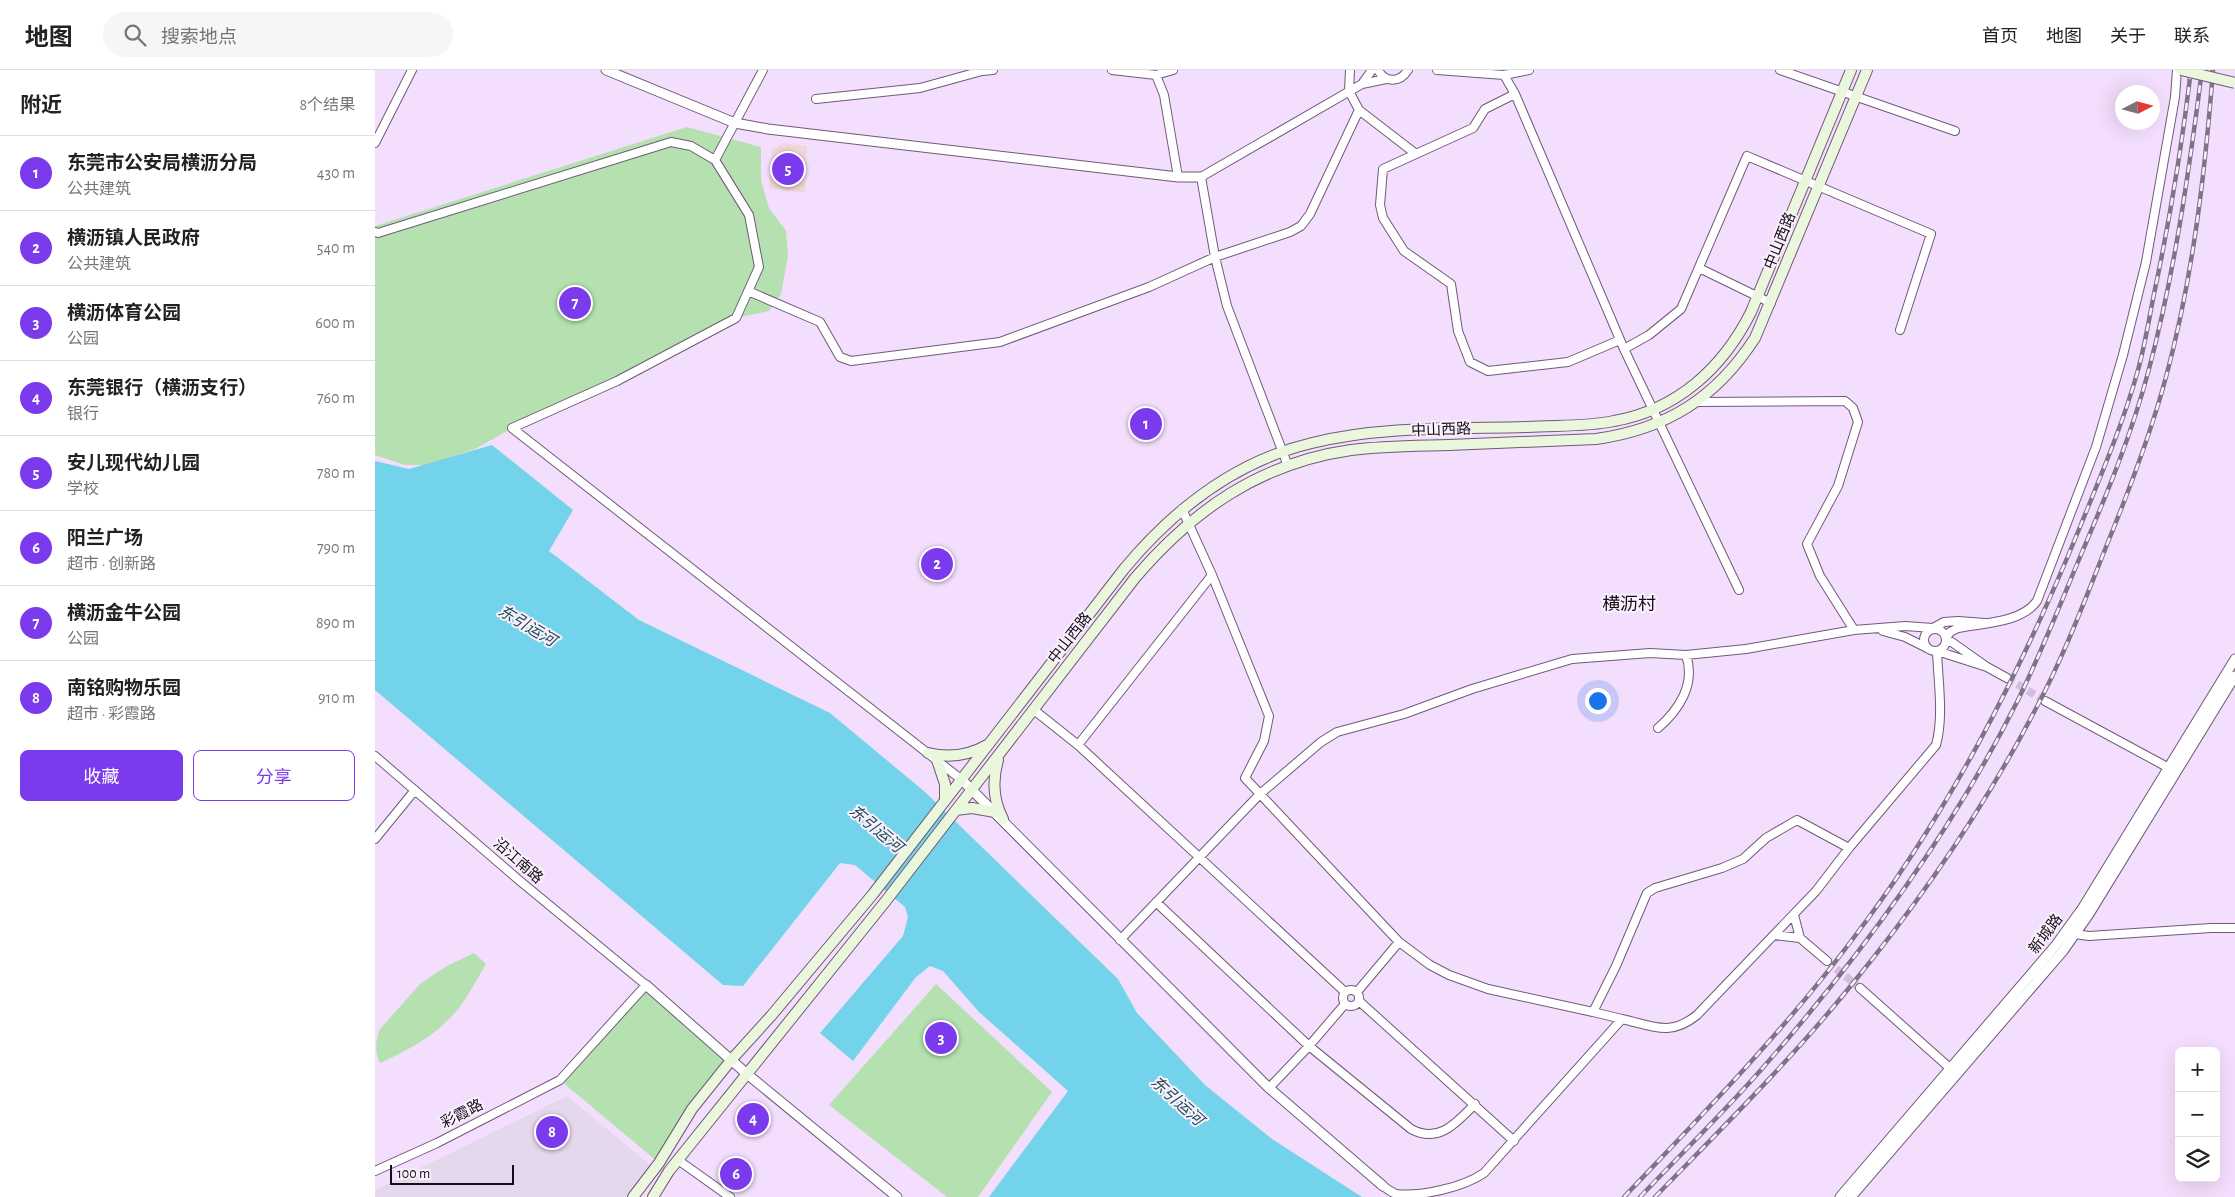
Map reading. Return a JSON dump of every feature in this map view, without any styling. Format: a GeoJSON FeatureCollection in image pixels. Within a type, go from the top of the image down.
{"type":"FeatureCollection","features":[{"type":"Feature","properties":{"kind":"main road","name":"中山西路"},"geometry":{"type":"LineString","coordinates":[[633,1197],[659,1162],[692,1109],[732,1059],[771,1016],[873,894],[1148,540],[1182,509],[1207,490],[1239,470],[1311,443],[1348,436],[1386,432],[1595,424],[1653,410],[1688,390],[1718,363],[1742,330],[1758,297],[1851,70]]}},
{"type":"Feature","properties":{"kind":"main road","name":"中山西路"},"geometry":{"type":"LineString","coordinates":[[653,1197],[678,1160],[885,902],[1135,578],[1159,550],[1188,523],[1215,502],[1246,484],[1315,457],[1351,450],[1378,448],[1596,439],[1639,431],[1659,423],[1697,402],[1719,383],[1743,356],[1755,338],[1867,70]]}},
{"type":"Feature","properties":{"kind":"main road"},"geometry":{"type":"LineString","coordinates":[[2181,70],[2235,83]]}},
{"type":"Feature","properties":{"kind":"main road"},"geometry":{"type":"LineString","coordinates":[[928,753],[943,756],[960,755],[975,751],[990,743]]}},
{"type":"Feature","properties":{"kind":"main road"},"geometry":{"type":"LineString","coordinates":[[956,810],[971,808],[999,815],[993,786],[995,769],[1001,753]]}},
{"type":"Feature","properties":{"kind":"main road"},"geometry":{"type":"LineString","coordinates":[[937,760],[945,784],[945,800]]}},
{"type":"Feature","properties":{"kind":"street"},"geometry":{"type":"LineString","coordinates":[[375,143],[412,70]]}},
{"type":"Feature","properties":{"kind":"street"},"geometry":{"type":"LineString","coordinates":[[606,70],[735,123],[768,129],[1178,177],[1201,178],[1362,84],[1400,78],[1408,70]]}},
{"type":"Feature","properties":{"kind":"street"},"geometry":{"type":"LineString","coordinates":[[715,160],[763,70]]}},
{"type":"Feature","properties":{"kind":"street"},"geometry":{"type":"LineString","coordinates":[[815,98],[920,88],[982,71],[993,70]]}},
{"type":"Feature","properties":{"kind":"street"},"geometry":{"type":"LineString","coordinates":[[1112,70],[1156,75],[1173,70]]}},
{"type":"Feature","properties":{"kind":"street"},"geometry":{"type":"LineString","coordinates":[[1349,70],[1349,91],[1359,110],[1416,154]]}},
{"type":"Feature","properties":{"kind":"street"},"geometry":{"type":"LineString","coordinates":[[1362,84],[1372,70]]}},
{"type":"Feature","properties":{"kind":"street"},"geometry":{"type":"LineString","coordinates":[[1378,70],[1387,79]]}},
{"type":"Feature","properties":{"kind":"street"},"geometry":{"type":"LineString","coordinates":[[1437,70],[1504,75],[1529,70]]}},
{"type":"Feature","properties":{"kind":"street"},"geometry":{"type":"LineString","coordinates":[[1780,70],[1955,131]]}},
{"type":"Feature","properties":{"kind":"street"},"geometry":{"type":"LineString","coordinates":[[1937,651],[1944,646],[1946,638],[1954,630],[2019,616],[2030,609],[2037,601],[2096,447],[2123,355],[2146,262],[2175,97],[2177,70]]}},
{"type":"Feature","properties":{"kind":"street"},"geometry":{"type":"LineString","coordinates":[[1156,75],[1164,95],[1178,177]]}},
{"type":"Feature","properties":{"kind":"street"},"geometry":{"type":"LineString","coordinates":[[1504,75],[1515,94],[1624,349],[1739,590]]}},
{"type":"Feature","properties":{"kind":"street"},"geometry":{"type":"LineString","coordinates":[[1515,94],[1485,109],[1473,128],[1383,169],[1381,205],[1383,218],[1404,251],[1451,284],[1458,331],[1470,362],[1488,371],[1568,362],[1620,340]]}},
{"type":"Feature","properties":{"kind":"street"},"geometry":{"type":"LineString","coordinates":[[748,291],[820,322],[840,357],[851,361],[1000,342],[1149,287],[1215,257],[1290,232],[1305,222],[1310,214],[1359,110]]}},
{"type":"Feature","properties":{"kind":"street"},"geometry":{"type":"LineString","coordinates":[[375,232],[387,230],[671,142],[691,146],[715,160],[749,215],[759,267],[736,318],[617,381],[512,428],[973,789],[1120,940],[1269,1088],[1383,1186],[1397,1195],[1411,1197],[1435,1195],[1466,1186],[1484,1174],[1622,1019]]}},
{"type":"Feature","properties":{"kind":"street"},"geometry":{"type":"LineString","coordinates":[[1624,349],[1649,334],[1681,309],[1747,156],[1931,234],[1901,330]]}},
{"type":"Feature","properties":{"kind":"street"},"geometry":{"type":"LineString","coordinates":[[1201,178],[1215,257],[1227,306],[1288,466]]}},
{"type":"Feature","properties":{"kind":"street"},"geometry":{"type":"LineString","coordinates":[[1699,268],[1771,303]]}},
{"type":"Feature","properties":{"kind":"street"},"geometry":{"type":"LineString","coordinates":[[1697,402],[1845,401],[1853,408],[1858,422],[1839,486],[1807,544],[1820,576],[1854,630]]}},
{"type":"Feature","properties":{"kind":"street"},"geometry":{"type":"LineString","coordinates":[[1182,509],[1212,575],[1269,716],[1264,740],[1245,778],[1399,942],[1430,965],[1469,983],[1665,1028],[1675,1028],[1686,1024],[1697,1015],[1794,915],[1936,745],[1939,734],[1937,651]]}},
{"type":"Feature","properties":{"kind":"street"},"geometry":{"type":"LineString","coordinates":[[1078,745],[1212,575]]}},
{"type":"Feature","properties":{"kind":"street"},"geometry":{"type":"LineString","coordinates":[[1927,648],[1924,638],[1927,632],[1933,628],[1949,621],[1985,622]]}},
{"type":"Feature","properties":{"kind":"street"},"geometry":{"type":"LineString","coordinates":[[1120,940],[1260,794],[1321,742],[1352,727],[1404,714],[1472,689],[1571,659],[1650,653],[1686,655],[1746,649],[1854,630],[1874,630],[1905,626],[1933,628],[1943,632],[1946,638],[1987,667],[2007,678]]}},
{"type":"Feature","properties":{"kind":"street"},"geometry":{"type":"LineString","coordinates":[[1874,630],[1894,634],[1927,648],[1987,667]]}},
{"type":"Feature","properties":{"kind":"street"},"geometry":{"type":"LineString","coordinates":[[1658,728],[1673,714],[1687,687],[1689,677],[1686,655]]}},
{"type":"Feature","properties":{"kind":"street","name":"新城路"},"geometry":{"type":"LineString","coordinates":[[1851,1197],[2040,979],[2071,932],[2235,659]]}},
{"type":"Feature","properties":{"kind":"street","name":"新城路"},"geometry":{"type":"LineString","coordinates":[[1840,1197],[2033,973],[2095,905],[2235,676]]}},
{"type":"Feature","properties":{"kind":"street"},"geometry":{"type":"LineString","coordinates":[[2045,701],[2169,768]]}},
{"type":"Feature","properties":{"kind":"street"},"geometry":{"type":"LineString","coordinates":[[1034,710],[1078,745],[1345,992]]}},
{"type":"Feature","properties":{"kind":"street","name":"沿江南路"},"geometry":{"type":"LineString","coordinates":[[375,756],[520,881],[646,985]]}},
{"type":"Feature","properties":{"kind":"street"},"geometry":{"type":"LineString","coordinates":[[375,839],[415,790]]}},
{"type":"Feature","properties":{"kind":"street"},"geometry":{"type":"LineString","coordinates":[[1593,1012],[1616,966],[1647,893],[1655,888],[1722,868],[1743,859],[1766,838],[1797,820],[1849,848]]}},
{"type":"Feature","properties":{"kind":"street"},"geometry":{"type":"LineString","coordinates":[[1156,902],[1309,1046],[1406,1127],[1420,1134],[1436,1134],[1446,1131],[1475,1104]]}},
{"type":"Feature","properties":{"kind":"street"},"geometry":{"type":"LineString","coordinates":[[1794,915],[1800,938]]}},
{"type":"Feature","properties":{"kind":"street"},"geometry":{"type":"LineString","coordinates":[[2071,932],[2089,936],[2235,928]]}},
{"type":"Feature","properties":{"kind":"street"},"geometry":{"type":"LineString","coordinates":[[1774,935],[1800,938],[1827,961]]}},
{"type":"Feature","properties":{"kind":"street"},"geometry":{"type":"LineString","coordinates":[[1357,992],[1399,942]]}},
{"type":"Feature","properties":{"kind":"street"},"geometry":{"type":"LineString","coordinates":[[646,985],[747,1074],[897,1197]]}},
{"type":"Feature","properties":{"kind":"street","name":"彩霞路"},"geometry":{"type":"LineString","coordinates":[[375,1170],[437,1143],[560,1080],[646,985]]}},
{"type":"Feature","properties":{"kind":"street"},"geometry":{"type":"LineString","coordinates":[[1860,988],[1951,1068]]}},
{"type":"Feature","properties":{"kind":"street"},"geometry":{"type":"LineString","coordinates":[[1345,1004],[1343,998],[1345,992],[1351,989],[1357,992]]}},
{"type":"Feature","properties":{"kind":"street"},"geometry":{"type":"LineString","coordinates":[[1357,992],[1359,1001],[1514,1141]]}},
{"type":"Feature","properties":{"kind":"street"},"geometry":{"type":"LineString","coordinates":[[1345,1004],[1351,1006],[1359,1001]]}},
{"type":"Feature","properties":{"kind":"street"},"geometry":{"type":"LineString","coordinates":[[1269,1088],[1345,1004]]}},
{"type":"Feature","properties":{"kind":"street"},"geometry":{"type":"LineString","coordinates":[[678,1160],[730,1197]]}},
{"type":"Feature","properties":{"kind":"shaded area"},"geometry":{"type":"Polygon","coordinates":[[[783,143],[807,146],[805,193],[769,188],[772,150],[783,143]]]}},
{"type":"Feature","properties":{"kind":"shaded area"},"geometry":{"type":"Polygon","coordinates":[[[567,1096],[654,1168],[630,1197],[375,1197],[375,1190],[567,1096]]]}},
{"type":"Feature","properties":{"kind":"green space"},"geometry":{"type":"Polygon","coordinates":[[[687,127],[761,147],[761,180],[769,208],[786,231],[788,256],[781,294],[769,311],[736,318],[617,381],[512,428],[475,449],[426,465],[404,465],[375,455],[375,226],[687,127]]]}},
{"type":"Feature","properties":{"kind":"green space"},"geometry":{"type":"Polygon","coordinates":[[[474,953],[486,964],[465,1000],[455,1013],[425,1039],[380,1063],[376,1046],[380,1029],[421,983],[447,966],[474,953]]]}},
{"type":"Feature","properties":{"kind":"green space"},"geometry":{"type":"Polygon","coordinates":[[[936,984],[1052,1092],[978,1197],[947,1197],[829,1105],[936,984]]]}},
{"type":"Feature","properties":{"kind":"green space"},"geometry":{"type":"Polygon","coordinates":[[[646,985],[732,1059],[659,1163],[560,1080],[646,985]]]}},
{"type":"Feature","properties":{"kind":"water","name":"东引运河"},"geometry":{"type":"Polygon","coordinates":[[[492,445],[573,510],[549,551],[639,620],[830,713],[925,792],[1118,979],[1137,1013],[1205,1085],[1272,1139],[1362,1197],[989,1197],[1068,1091],[979,1012],[943,971],[930,966],[916,977],[853,1061],[820,1033],[903,936],[908,917],[905,907],[855,865],[840,863],[743,986],[723,985],[375,690],[375,461],[409,469],[492,445]]]}},
{"type":"Feature","properties":{"kind":"tunnel"},"geometry":{"type":"LineString","coordinates":[[2007,678],[2045,701]]}},
{"type":"Feature","properties":{"kind":"tunnel"},"geometry":{"type":"LineString","coordinates":[[1827,961],[1860,988]]}},
{"type":"Feature","properties":{"kind":"railway"},"geometry":{"type":"LineString","coordinates":[[1624,1197],[1770,1040],[1852,940],[1887,892],[1951,793],[2007,689],[2033,636],[2080,527],[2126,410],[2138,370],[2180,154],[2191,70]]}},
{"type":"Feature","properties":{"kind":"railway"},"geometry":{"type":"LineString","coordinates":[[1640,1197],[1760,1071],[1833,984],[1901,893],[1933,846],[1992,750],[2018,700],[2035,665],[2109,488],[2127,441],[2142,393],[2174,258],[2202,70]]}},
{"type":"Feature","properties":{"kind":"railway"},"geometry":{"type":"LineString","coordinates":[[1655,1197],[1779,1069],[1875,956],[1924,890],[1971,821],[2044,693],[2073,629],[2124,501],[2147,440],[2166,377],[2184,301],[2197,225],[2213,70]]}},
{"type":"Feature","properties":{"kind":"place","name":"安儿现代幼儿园"},"geometry":{"type":"Point","coordinates":[788,169]}},
{"type":"Feature","properties":{"kind":"place","name":"横沥金牛公园"},"geometry":{"type":"Point","coordinates":[575,303]}},
{"type":"Feature","properties":{"kind":"place","name":"东莞市公安局横沥分局"},"geometry":{"type":"Point","coordinates":[1146,424]}},
{"type":"Feature","properties":{"kind":"place","name":"横沥镇人民政府"},"geometry":{"type":"Point","coordinates":[937,564]}},
{"type":"Feature","properties":{"kind":"place","name":"横沥体育公园"},"geometry":{"type":"Point","coordinates":[941,1038]}},
{"type":"Feature","properties":{"kind":"place","name":"东莞银行（横沥支行）"},"geometry":{"type":"Point","coordinates":[753,1119]}},
{"type":"Feature","properties":{"kind":"place","name":"南铭购物乐园"},"geometry":{"type":"Point","coordinates":[552,1132]}},
{"type":"Feature","properties":{"kind":"place","name":"阳兰广场"},"geometry":{"type":"Point","coordinates":[736,1174]}},
{"type":"Feature","properties":{"kind":"district","name":"横沥村"},"geometry":{"type":"Point","coordinates":[1629,605]}}]}
